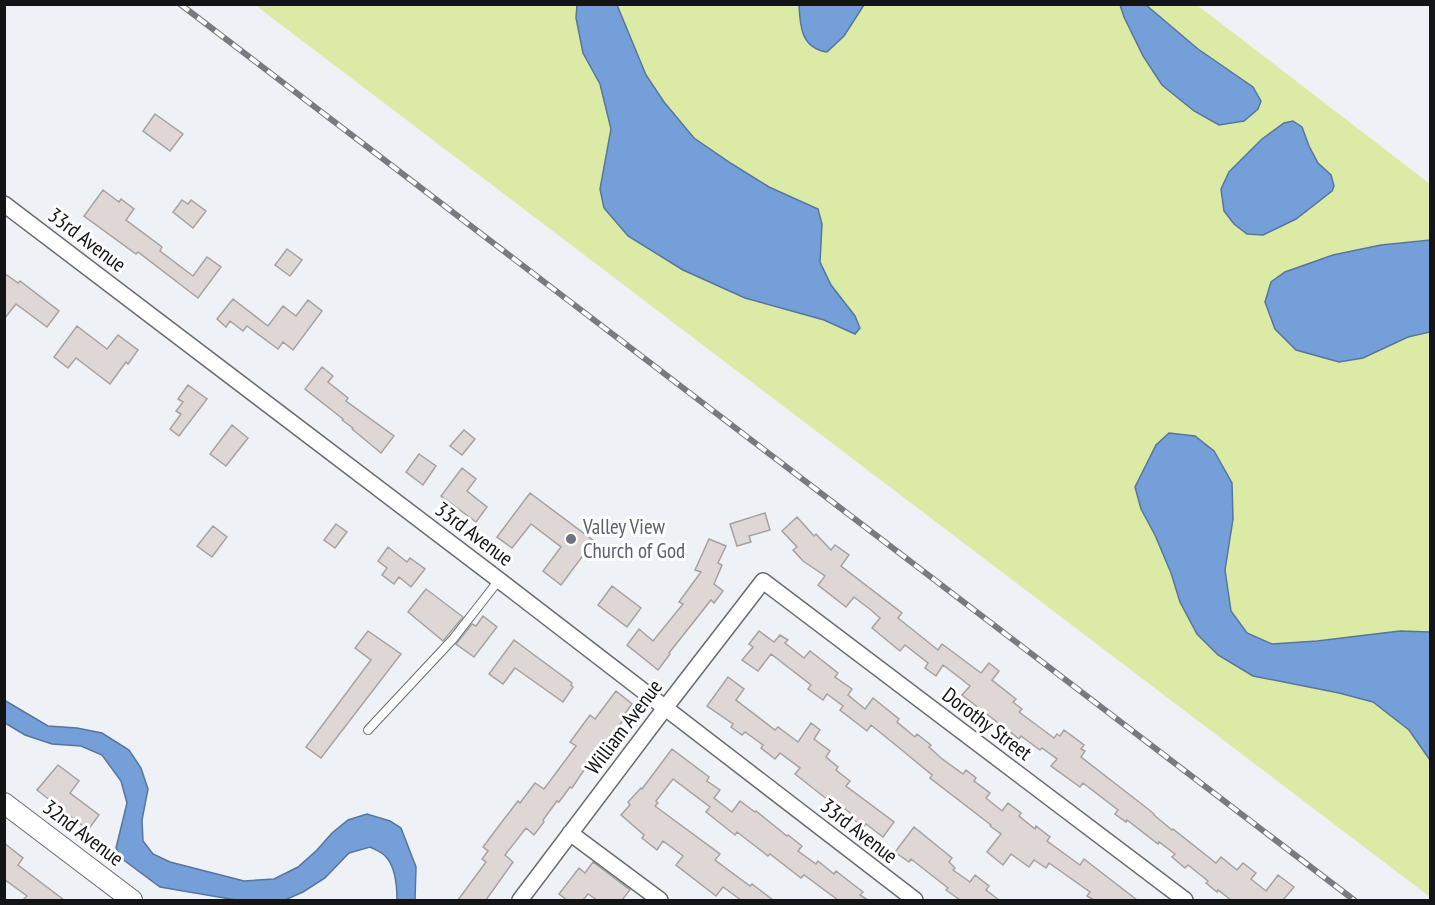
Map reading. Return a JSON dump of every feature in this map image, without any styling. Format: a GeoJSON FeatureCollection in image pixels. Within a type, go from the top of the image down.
{"type":"FeatureCollection","features":[{"type":"Feature","properties":{"kind":"street","name":"33rd Avenue"},"geometry":{"type":"LineString","coordinates":[[4,204],[500,579],[915,900]]}},
{"type":"Feature","properties":{"kind":"street","name":"William Avenue"},"geometry":{"type":"LineString","coordinates":[[520,900],[764,581]]}},
{"type":"Feature","properties":{"kind":"street","name":"Dorothy Street"},"geometry":{"type":"LineString","coordinates":[[764,581],[1185,900]]}},
{"type":"Feature","properties":{"kind":"street","name":"32nd Avenue"},"geometry":{"type":"LineString","coordinates":[[4,803],[132,900]]}},
{"type":"Feature","properties":{"kind":"street"},"geometry":{"type":"LineString","coordinates":[[570,833],[660,900]]}},
{"type":"Feature","properties":{"kind":"lane"},"geometry":{"type":"LineString","coordinates":[[368,730],[453,639],[500,579]]}},
{"type":"Feature","properties":{"kind":"green space"},"geometry":{"type":"Polygon","coordinates":[[[255,5],[1197,5],[1430,184],[1430,897],[255,5]]]}},
{"type":"Feature","properties":{"kind":"water"},"geometry":{"type":"Polygon","coordinates":[[[799,4],[864,5],[844,36],[827,52],[818,50],[807,41],[801,28],[799,4]]]}},
{"type":"Feature","properties":{"kind":"water"},"geometry":{"type":"Polygon","coordinates":[[[577,5],[617,5],[646,75],[664,102],[694,138],[769,187],[818,209],[822,224],[820,262],[831,285],[855,316],[860,328],[855,334],[824,320],[745,298],[683,270],[628,236],[604,208],[600,189],[611,129],[600,84],[583,53],[576,18],[577,5]]]}},
{"type":"Feature","properties":{"kind":"water"},"geometry":{"type":"Polygon","coordinates":[[[1120,5],[1146,5],[1198,49],[1253,87],[1261,101],[1258,109],[1244,121],[1219,125],[1194,111],[1162,85],[1143,56],[1120,5]]]}},
{"type":"Feature","properties":{"kind":"water"},"geometry":{"type":"Polygon","coordinates":[[[1293,121],[1302,127],[1318,163],[1331,175],[1334,186],[1332,191],[1296,219],[1263,235],[1247,234],[1234,224],[1224,211],[1221,189],[1229,172],[1262,139],[1284,123],[1293,121]]]}},
{"type":"Feature","properties":{"kind":"water"},"geometry":{"type":"Polygon","coordinates":[[[1430,240],[1430,332],[1408,337],[1363,358],[1339,362],[1296,350],[1275,329],[1265,302],[1271,282],[1285,272],[1333,255],[1381,245],[1430,240]]]}},
{"type":"Feature","properties":{"kind":"water"},"geometry":{"type":"Polygon","coordinates":[[[1169,433],[1195,436],[1214,451],[1232,483],[1233,519],[1225,570],[1231,611],[1247,633],[1272,644],[1400,631],[1430,632],[1430,760],[1409,730],[1373,702],[1253,676],[1218,655],[1197,634],[1180,602],[1171,573],[1141,509],[1135,487],[1156,445],[1169,433]]]}},
{"type":"Feature","properties":{"kind":"water"},"geometry":{"type":"Polygon","coordinates":[[[4,700],[48,726],[102,733],[129,750],[141,768],[148,789],[142,820],[143,841],[153,854],[170,862],[244,881],[274,879],[298,867],[348,820],[367,814],[390,821],[401,828],[416,867],[415,900],[397,900],[395,878],[390,862],[384,855],[370,847],[349,853],[325,878],[285,900],[236,900],[160,887],[121,858],[116,848],[127,803],[121,781],[102,755],[81,746],[52,744],[25,735],[5,723],[4,700]]]}},
{"type":"Feature","properties":{"kind":"building"},"geometry":{"type":"Polygon","coordinates":[[[155,114],[183,134],[170,151],[143,131],[155,114]]]}},
{"type":"Feature","properties":{"kind":"building"},"geometry":{"type":"Polygon","coordinates":[[[103,190],[119,202],[121,199],[134,209],[126,220],[162,247],[160,251],[193,276],[207,257],[221,267],[198,298],[138,252],[136,254],[84,216],[103,190]]]}},
{"type":"Feature","properties":{"kind":"building"},"geometry":{"type":"Polygon","coordinates":[[[182,200],[188,204],[191,200],[206,211],[193,228],[173,212],[182,200]]]}},
{"type":"Feature","properties":{"kind":"building"},"geometry":{"type":"Polygon","coordinates":[[[287,249],[302,260],[290,276],[275,265],[287,249]]]}},
{"type":"Feature","properties":{"kind":"building"},"geometry":{"type":"Polygon","coordinates":[[[4,273],[18,283],[20,281],[59,311],[47,327],[16,304],[4,319],[4,273]]]}},
{"type":"Feature","properties":{"kind":"building"},"geometry":{"type":"Polygon","coordinates":[[[233,299],[268,326],[283,306],[296,316],[308,300],[322,311],[293,350],[283,342],[278,349],[247,326],[243,331],[230,321],[226,327],[217,319],[233,299]]]}},
{"type":"Feature","properties":{"kind":"building"},"geometry":{"type":"Polygon","coordinates":[[[77,326],[107,349],[118,335],[138,350],[110,384],[76,358],[68,368],[54,357],[77,326]]]}},
{"type":"Feature","properties":{"kind":"building"},"geometry":{"type":"Polygon","coordinates":[[[322,367],[333,376],[328,382],[348,398],[346,401],[394,436],[381,453],[305,389],[322,367]]]}},
{"type":"Feature","properties":{"kind":"building"},"geometry":{"type":"Polygon","coordinates":[[[188,385],[207,399],[179,436],[170,429],[181,414],[176,411],[183,402],[178,399],[188,385]]]}},
{"type":"Feature","properties":{"kind":"building"},"geometry":{"type":"Polygon","coordinates":[[[232,425],[248,438],[226,466],[210,454],[232,425]]]}},
{"type":"Feature","properties":{"kind":"building"},"geometry":{"type":"Polygon","coordinates":[[[464,430],[475,439],[462,455],[450,446],[464,430]]]}},
{"type":"Feature","properties":{"kind":"building"},"geometry":{"type":"Polygon","coordinates":[[[419,454],[436,466],[423,485],[406,472],[419,454]]]}},
{"type":"Feature","properties":{"kind":"building"},"geometry":{"type":"Polygon","coordinates":[[[462,468],[476,479],[467,491],[487,507],[476,522],[441,496],[462,468]]]}},
{"type":"Feature","properties":{"kind":"building","name":"Valley View Church of God"},"geometry":{"type":"Polygon","coordinates":[[[530,493],[594,541],[561,585],[543,571],[561,547],[531,524],[512,548],[497,537],[530,493]]]}},
{"type":"Feature","properties":{"kind":"building"},"geometry":{"type":"Polygon","coordinates":[[[765,513],[770,530],[749,536],[751,542],[737,546],[730,524],[765,513]]]}},
{"type":"Feature","properties":{"kind":"building"},"geometry":{"type":"Polygon","coordinates":[[[797,517],[831,550],[835,545],[849,555],[841,566],[902,613],[898,618],[938,650],[942,644],[981,673],[989,663],[999,671],[992,680],[1016,699],[1013,702],[1022,709],[1019,712],[1054,738],[1057,734],[1060,736],[1064,730],[1084,745],[1081,749],[1085,751],[1081,757],[1216,863],[1221,857],[1237,870],[1243,863],[1256,873],[1251,879],[1266,891],[1278,875],[1294,887],[1283,900],[1231,900],[1218,890],[1217,892],[1206,883],[1208,881],[1188,865],[1185,868],[1172,857],[1175,854],[1115,814],[1118,810],[1083,783],[1080,787],[1051,766],[1057,759],[1021,736],[1019,739],[962,695],[970,686],[960,678],[943,665],[936,676],[925,668],[928,663],[905,645],[900,651],[872,628],[880,618],[871,610],[854,597],[846,607],[818,585],[825,576],[803,561],[793,550],[797,547],[782,531],[797,517]]]}},
{"type":"Feature","properties":{"kind":"building"},"geometry":{"type":"Polygon","coordinates":[[[336,524],[347,532],[335,548],[324,540],[336,524]]]}},
{"type":"Feature","properties":{"kind":"building"},"geometry":{"type":"Polygon","coordinates":[[[213,526],[227,537],[212,557],[197,546],[213,526]]]}},
{"type":"Feature","properties":{"kind":"building"},"geometry":{"type":"Polygon","coordinates":[[[709,539],[726,546],[718,563],[722,565],[714,584],[723,591],[714,603],[711,600],[658,670],[627,645],[639,629],[653,641],[683,604],[679,602],[701,572],[695,570],[709,539]]]}},
{"type":"Feature","properties":{"kind":"building"},"geometry":{"type":"Polygon","coordinates":[[[388,547],[407,562],[410,558],[425,569],[411,587],[399,577],[394,584],[382,575],[387,568],[378,561],[388,547]]]}},
{"type":"Feature","properties":{"kind":"building"},"geometry":{"type":"Polygon","coordinates":[[[612,586],[641,608],[627,627],[598,605],[612,586]]]}},
{"type":"Feature","properties":{"kind":"building"},"geometry":{"type":"Polygon","coordinates":[[[426,589],[463,617],[443,641],[408,612],[426,589]]]}},
{"type":"Feature","properties":{"kind":"building"},"geometry":{"type":"Polygon","coordinates":[[[483,616],[497,627],[474,657],[456,644],[472,624],[476,626],[483,616]]]}},
{"type":"Feature","properties":{"kind":"building"},"geometry":{"type":"Polygon","coordinates":[[[368,631],[401,654],[321,758],[306,747],[371,660],[355,648],[368,631]]]}},
{"type":"Feature","properties":{"kind":"building"},"geometry":{"type":"Polygon","coordinates":[[[759,631],[774,642],[780,635],[788,640],[785,643],[804,658],[810,651],[838,673],[835,677],[852,689],[848,695],[865,709],[873,698],[899,719],[897,722],[915,737],[917,734],[931,745],[929,747],[941,758],[963,774],[966,770],[976,778],[974,781],[990,793],[986,798],[1002,811],[1008,803],[1021,813],[1019,816],[1035,829],[1036,826],[1050,837],[1047,841],[1080,865],[1084,859],[1137,900],[1094,900],[1087,896],[1090,892],[1049,863],[1046,868],[1034,860],[1029,867],[1011,854],[1003,865],[987,852],[1001,834],[930,778],[932,775],[871,725],[867,731],[840,710],[843,706],[827,694],[823,700],[808,689],[811,685],[771,654],[758,671],[742,660],[753,647],[749,644],[759,631]]]}},
{"type":"Feature","properties":{"kind":"building"},"geometry":{"type":"Polygon","coordinates":[[[514,640],[572,683],[573,687],[563,702],[515,668],[503,684],[489,674],[514,640]]]}},
{"type":"Feature","properties":{"kind":"building"},"geometry":{"type":"Polygon","coordinates":[[[728,677],[744,689],[736,700],[775,730],[778,727],[798,742],[811,723],[820,730],[814,739],[830,751],[826,757],[838,767],[836,770],[850,781],[846,786],[894,822],[883,837],[866,824],[863,827],[852,818],[854,816],[835,801],[833,804],[795,774],[800,768],[780,753],[775,759],[761,748],[763,745],[745,732],[742,735],[731,727],[733,724],[707,706],[728,677]]]}},
{"type":"Feature","properties":{"kind":"building"},"geometry":{"type":"Polygon","coordinates":[[[616,691],[632,704],[624,715],[626,717],[572,788],[570,787],[559,802],[557,801],[534,835],[526,828],[505,855],[513,862],[486,900],[458,900],[486,862],[482,859],[488,851],[483,847],[501,823],[535,783],[544,789],[576,746],[570,742],[590,715],[595,719],[616,691]]]}},
{"type":"Feature","properties":{"kind":"building"},"geometry":{"type":"Polygon","coordinates":[[[672,749],[709,777],[707,781],[720,790],[714,798],[732,812],[740,801],[756,811],[802,846],[798,851],[816,864],[818,861],[834,874],[836,871],[863,892],[860,895],[868,900],[838,900],[804,875],[801,878],[737,832],[735,835],[706,812],[710,807],[673,779],[656,801],[658,803],[655,806],[720,854],[715,860],[773,900],[741,900],[723,887],[716,896],[676,865],[683,856],[663,841],[657,850],[642,838],[644,835],[621,815],[630,805],[628,802],[642,789],[672,749]]]}},
{"type":"Feature","properties":{"kind":"building"},"geometry":{"type":"Polygon","coordinates":[[[58,765],[79,781],[70,793],[99,815],[88,830],[37,790],[58,765]]]}},
{"type":"Feature","properties":{"kind":"building"},"geometry":{"type":"Polygon","coordinates":[[[914,827],[952,858],[949,862],[955,868],[953,870],[970,882],[975,875],[989,886],[986,890],[999,900],[960,900],[911,859],[909,862],[895,852],[914,827]]]}},
{"type":"Feature","properties":{"kind":"building"},"geometry":{"type":"Polygon","coordinates":[[[4,843],[23,858],[18,865],[64,900],[23,900],[27,896],[4,879],[4,843]]]}},
{"type":"Feature","properties":{"kind":"building"},"geometry":{"type":"Polygon","coordinates":[[[593,862],[630,890],[622,900],[597,900],[588,894],[583,900],[567,900],[559,894],[579,868],[585,873],[593,862]]]}},
{"type":"Feature","properties":{"kind":"railway"},"geometry":{"type":"LineString","coordinates":[[180,4],[1354,900]]}},
{"type":"Feature","properties":{"kind":"place","name":"Valley View Church of God"},"geometry":{"type":"Point","coordinates":[571,539]}}]}
